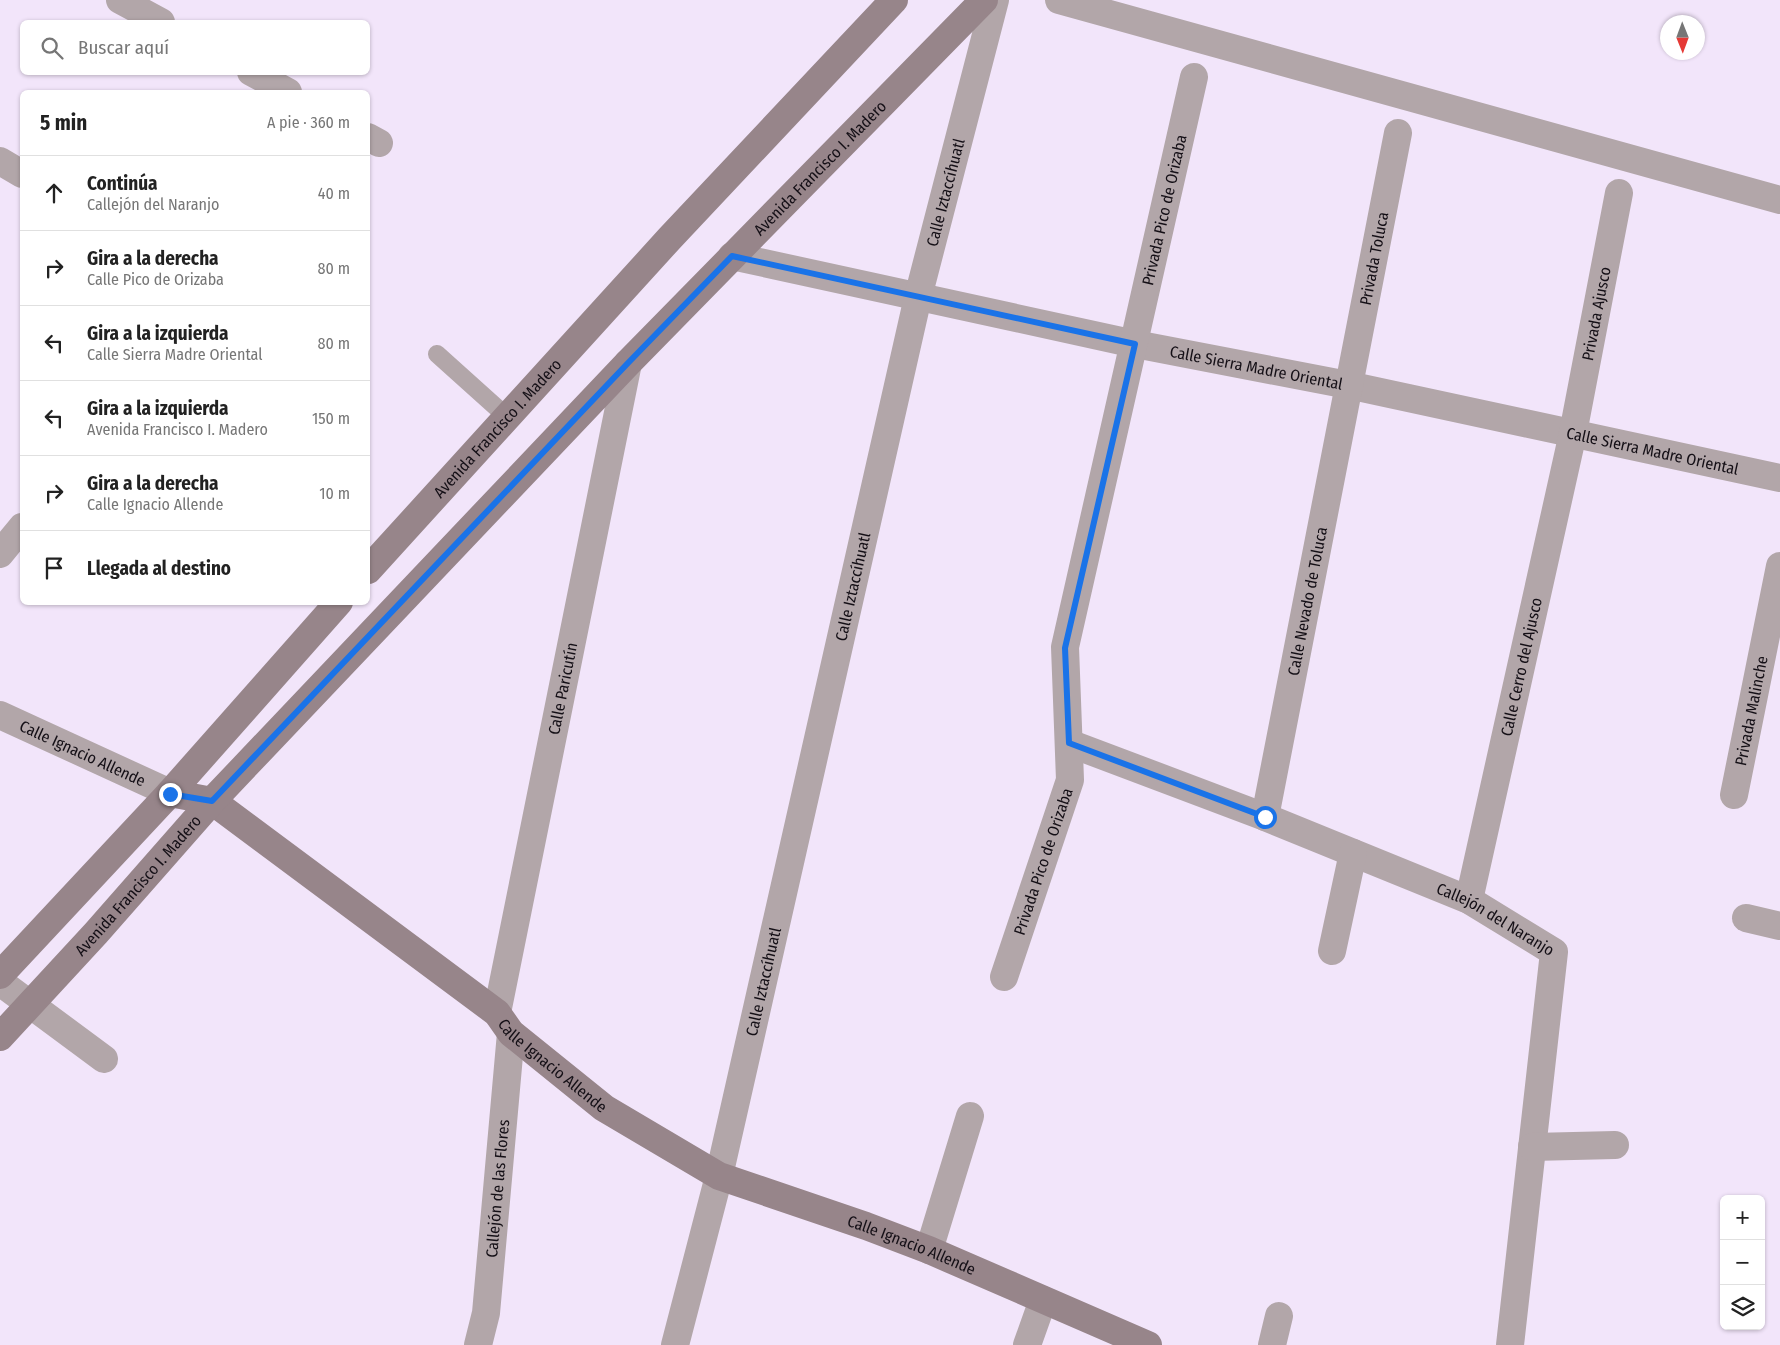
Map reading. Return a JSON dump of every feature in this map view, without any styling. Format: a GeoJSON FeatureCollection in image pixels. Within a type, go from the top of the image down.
{"type":"FeatureCollection","features":[{"type":"Feature","properties":{"kind":"main road","name":"Avenida Francisco I. Madero"},"geometry":{"type":"LineString","coordinates":[[370,568],[506,416],[670,238],[894,0]]}},
{"type":"Feature","properties":{"kind":"main road","name":"Avenida Francisco I. Madero"},"geometry":{"type":"LineString","coordinates":[[0,1037],[96,933],[212,801],[628,363],[984,0]]}},
{"type":"Feature","properties":{"kind":"main road"},"geometry":{"type":"LineString","coordinates":[[0,975],[170,794],[336,605]]}},
{"type":"Feature","properties":{"kind":"main road","name":"Calle Ignacio Allende"},"geometry":{"type":"LineString","coordinates":[[170,794],[212,801],[504,1023],[604,1108],[719,1176],[866,1226],[929,1250],[1148,1345]]}},
{"type":"Feature","properties":{"kind":"street"},"geometry":{"type":"LineString","coordinates":[[120,0],[157,20]]}},
{"type":"Feature","properties":{"kind":"street","name":"Calle Iztaccíhuatl"},"geometry":{"type":"LineString","coordinates":[[675,1345],[719,1176],[918,297],[995,0]]}},
{"type":"Feature","properties":{"kind":"street"},"geometry":{"type":"LineString","coordinates":[[1059,0],[1780,200]]}},
{"type":"Feature","properties":{"kind":"street"},"geometry":{"type":"LineString","coordinates":[[257,75],[284,90]]}},
{"type":"Feature","properties":{"kind":"street","name":"Privada Pico de Orizaba"},"geometry":{"type":"LineString","coordinates":[[1004,977],[1070,780],[1065,648],[1194,77]]}},
{"type":"Feature","properties":{"kind":"street","name":"Privada Toluca"},"geometry":{"type":"LineString","coordinates":[[1348,385],[1398,133]]}},
{"type":"Feature","properties":{"kind":"street"},"geometry":{"type":"LineString","coordinates":[[0,162],[20,173]]}},
{"type":"Feature","properties":{"kind":"street","name":"Privada Ajusco"},"geometry":{"type":"LineString","coordinates":[[1573,433],[1619,194]]}},
{"type":"Feature","properties":{"kind":"street","name":"Calle Sierra Madre Oriental"},"geometry":{"type":"LineString","coordinates":[[732,256],[1135,344],[1348,385],[1780,478]]}},
{"type":"Feature","properties":{"kind":"street","name":"Calle Paricutín"},"geometry":{"type":"LineString","coordinates":[[504,1023],[628,363]]}},
{"type":"Feature","properties":{"kind":"street","name":"Calle Nevado de Toluca"},"geometry":{"type":"LineString","coordinates":[[1265,817],[1348,385]]}},
{"type":"Feature","properties":{"kind":"street","name":"Calle Cerro del Ajusco"},"geometry":{"type":"LineString","coordinates":[[1469,900],[1573,433]]}},
{"type":"Feature","properties":{"kind":"street"},"geometry":{"type":"LineString","coordinates":[[0,554],[20,529]]}},
{"type":"Feature","properties":{"kind":"street","name":"Privada Malinche"},"geometry":{"type":"LineString","coordinates":[[1734,795],[1780,566]]}},
{"type":"Feature","properties":{"kind":"street","name":"Calle Ignacio Allende"},"geometry":{"type":"LineString","coordinates":[[0,715],[170,794]]}},
{"type":"Feature","properties":{"kind":"street","name":"Callejón del Naranjo"},"geometry":{"type":"LineString","coordinates":[[1069,743],[1265,817],[1469,900],[1554,952],[1510,1345]]}},
{"type":"Feature","properties":{"kind":"street"},"geometry":{"type":"LineString","coordinates":[[1332,952],[1353,853]]}},
{"type":"Feature","properties":{"kind":"street"},"geometry":{"type":"LineString","coordinates":[[1746,918],[1780,926]]}},
{"type":"Feature","properties":{"kind":"street"},"geometry":{"type":"LineString","coordinates":[[0,982],[104,1058]]}},
{"type":"Feature","properties":{"kind":"street","name":"Callejón de las Flores"},"geometry":{"type":"LineString","coordinates":[[478,1345],[486,1313],[504,1023]]}},
{"type":"Feature","properties":{"kind":"street"},"geometry":{"type":"LineString","coordinates":[[929,1250],[970,1116]]}},
{"type":"Feature","properties":{"kind":"street"},"geometry":{"type":"LineString","coordinates":[[1532,1147],[1615,1145]]}},
{"type":"Feature","properties":{"kind":"street"},"geometry":{"type":"LineString","coordinates":[[1026,1345],[1043,1300]]}},
{"type":"Feature","properties":{"kind":"street"},"geometry":{"type":"LineString","coordinates":[[1272,1345],[1279,1316]]}},
{"type":"Feature","properties":{"kind":"lane"},"geometry":{"type":"LineString","coordinates":[[437,354],[506,416]]}},
{"type":"Feature","properties":{"kind":"route"},"geometry":{"type":"LineString","coordinates":[[170,794],[212,801],[732,256],[1135,344],[1065,648],[1069,743],[1265,817]]}}]}
